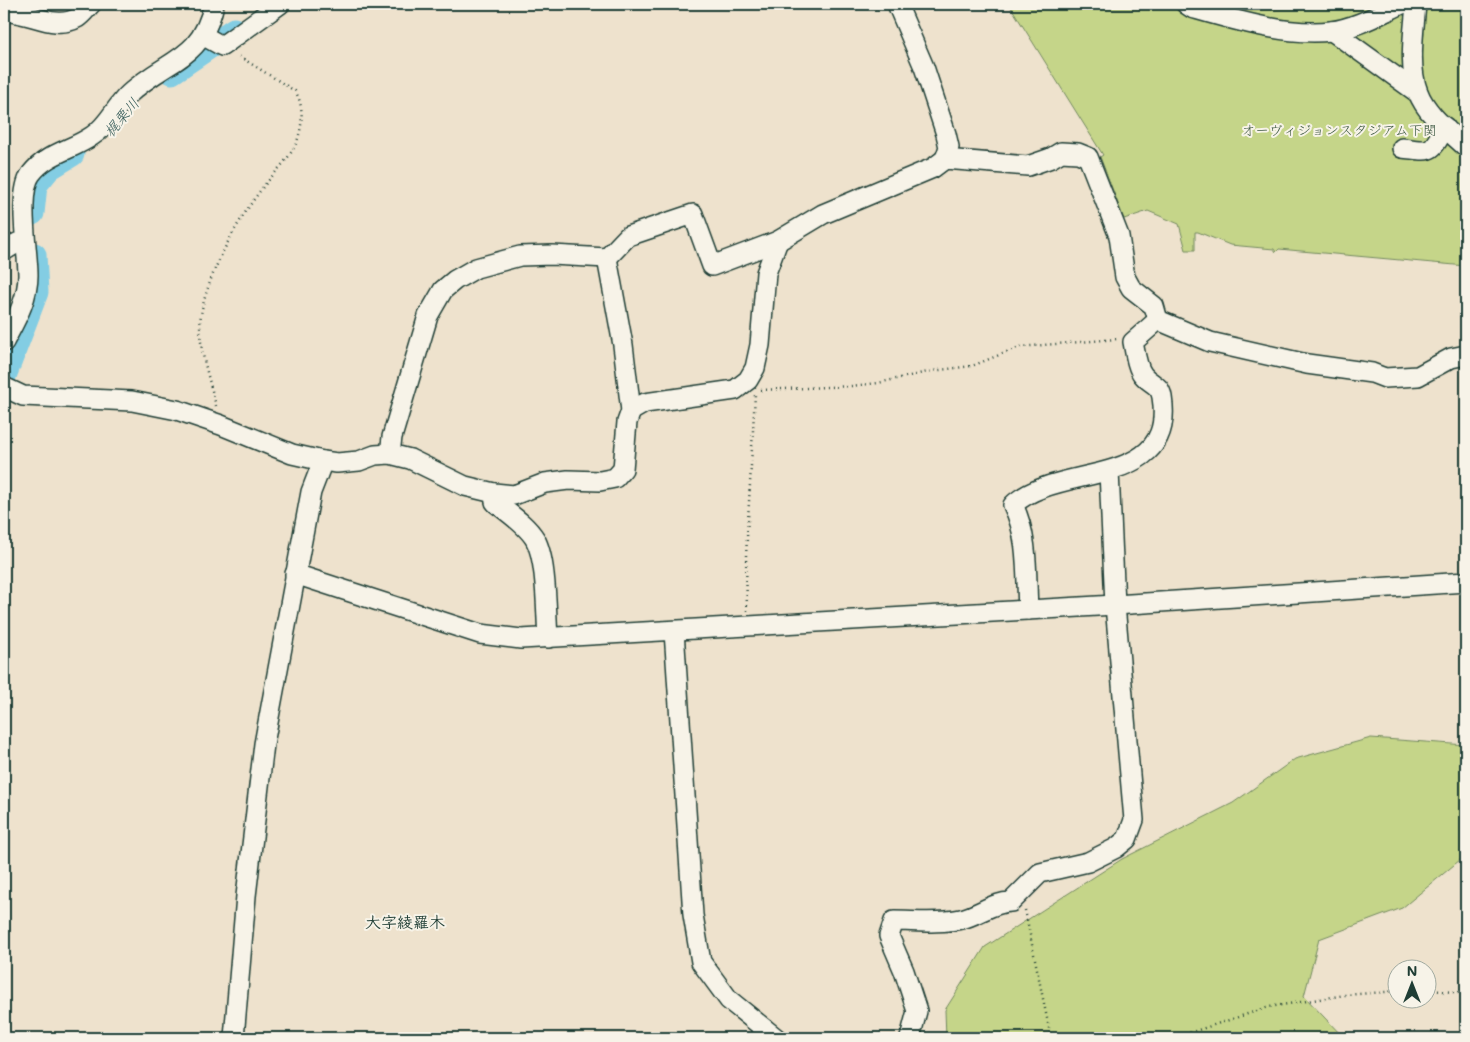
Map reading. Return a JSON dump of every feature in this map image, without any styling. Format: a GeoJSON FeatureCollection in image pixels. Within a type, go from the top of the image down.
{"type":"FeatureCollection","features":[{"type":"Feature","properties":{"kind":"street"},"geometry":{"type":"LineString","coordinates":[[4,12],[13,11],[58,24],[78,18],[91,4]]}},
{"type":"Feature","properties":{"kind":"street"},"geometry":{"type":"LineString","coordinates":[[4,342],[19,313],[26,294],[28,275],[25,243],[27,182],[32,173],[54,153],[90,138],[100,130],[131,92],[189,52],[204,36],[214,4]]}},
{"type":"Feature","properties":{"kind":"street"},"geometry":{"type":"LineString","coordinates":[[204,36],[222,46],[280,4]]}},
{"type":"Feature","properties":{"kind":"street"},"geometry":{"type":"LineString","coordinates":[[390,454],[392,437],[428,316],[438,297],[449,285],[476,268],[520,256],[552,255],[607,258],[628,236],[693,214],[712,266],[778,241],[823,214],[933,168],[945,159],[948,147],[946,134],[924,67],[896,4]]}},
{"type":"Feature","properties":{"kind":"street"},"geometry":{"type":"LineString","coordinates":[[1186,4],[1192,8],[1240,22],[1304,32],[1332,31],[1373,18],[1402,4]]}},
{"type":"Feature","properties":{"kind":"street"},"geometry":{"type":"LineString","coordinates":[[1416,4],[1414,74],[1418,93]]}},
{"type":"Feature","properties":{"kind":"street"},"geometry":{"type":"LineString","coordinates":[[1332,31],[1418,93],[1433,116],[1466,146]]}},
{"type":"Feature","properties":{"kind":"street"},"geometry":{"type":"LineString","coordinates":[[1402,148],[1429,150],[1434,148],[1445,127]]}},
{"type":"Feature","properties":{"kind":"street"},"geometry":{"type":"LineString","coordinates":[[945,159],[1028,166],[1051,158],[1061,152],[1078,153],[1088,157],[1119,236],[1125,277],[1131,288],[1154,306],[1158,320]]}},
{"type":"Feature","properties":{"kind":"street"},"geometry":{"type":"LineString","coordinates":[[631,411],[645,404],[735,390],[748,380],[755,368],[760,345],[766,273],[778,241]]}},
{"type":"Feature","properties":{"kind":"street"},"geometry":{"type":"LineString","coordinates":[[4,251],[17,243],[25,243]]}},
{"type":"Feature","properties":{"kind":"street"},"geometry":{"type":"LineString","coordinates":[[7,388],[24,396],[132,401],[177,410],[221,425],[292,454],[323,460],[344,462],[390,454],[410,459],[465,486],[494,493],[514,495],[545,483],[568,480],[600,481],[615,478],[623,469],[627,422],[631,411],[623,345],[607,258]]}},
{"type":"Feature","properties":{"kind":"street"},"geometry":{"type":"LineString","coordinates":[[1028,610],[1024,538],[1020,519],[1013,505],[1023,495],[1037,488],[1128,466],[1145,456],[1162,425],[1162,396],[1157,384],[1143,375],[1133,342],[1158,320]]}},
{"type":"Feature","properties":{"kind":"street"},"geometry":{"type":"LineString","coordinates":[[1158,320],[1210,342],[1307,364],[1372,373],[1385,378],[1418,376],[1451,358],[1466,356]]}},
{"type":"Feature","properties":{"kind":"street"},"geometry":{"type":"LineString","coordinates":[[234,1038],[246,896],[264,744],[311,492],[323,460]]}},
{"type":"Feature","properties":{"kind":"street"},"geometry":{"type":"LineString","coordinates":[[910,1038],[917,1011],[904,971],[889,936],[894,921],[958,920],[981,914],[998,902],[1011,902],[1040,873],[1088,862],[1116,848],[1127,839],[1134,820],[1115,605],[1109,471]]}},
{"type":"Feature","properties":{"kind":"street"},"geometry":{"type":"LineString","coordinates":[[494,493],[495,502],[524,526],[535,539],[541,556],[548,638]]}},
{"type":"Feature","properties":{"kind":"street"},"geometry":{"type":"LineString","coordinates":[[296,574],[480,634],[521,639],[1115,605],[1466,582]]}},
{"type":"Feature","properties":{"kind":"street"},"geometry":{"type":"LineString","coordinates":[[674,631],[693,915],[701,962],[729,1000],[776,1038]]}},
{"type":"Feature","properties":{"kind":"path"},"geometry":{"type":"LineString","coordinates":[[221,425],[201,334],[200,319],[202,307],[227,245],[254,198],[294,146],[300,135],[302,111],[300,98],[296,91],[222,46]]}},
{"type":"Feature","properties":{"kind":"path"},"geometry":{"type":"LineString","coordinates":[[748,627],[746,556],[756,390],[824,388],[878,383],[932,371],[972,366],[1019,347],[1126,339],[1133,342]]}},
{"type":"Feature","properties":{"kind":"path"},"geometry":{"type":"LineString","coordinates":[[1022,892],[1051,1038]]}},
{"type":"Feature","properties":{"kind":"path"},"geometry":{"type":"LineString","coordinates":[[1160,1038],[1186,1034],[1269,1006],[1388,991]]}},
{"type":"Feature","properties":{"kind":"path"},"geometry":{"type":"LineString","coordinates":[[1438,991],[1466,993]]}},
{"type":"Feature","properties":{"kind":"green space","name":"オーヴィジョンスタジアム下関"},"geometry":{"type":"Polygon","coordinates":[[[1009,4],[1466,4],[1466,266],[1279,249],[1276,252],[1274,249],[1230,245],[1198,232],[1195,232],[1195,250],[1186,250],[1179,224],[1148,211],[1124,219],[1100,157],[1103,155],[1009,4]]]}},
{"type":"Feature","properties":{"kind":"green space"},"geometry":{"type":"Polygon","coordinates":[[[1371,738],[1466,745],[1466,855],[1402,908],[1319,939],[1304,996],[1344,1038],[946,1038],[945,1010],[985,947],[1122,859],[1233,803],[1295,759],[1371,738]]]}},
{"type":"Feature","properties":{"kind":"waterway","name":"梶栗川"},"geometry":{"type":"LineString","coordinates":[[172,72],[234,30]]}},
{"type":"Feature","properties":{"kind":"waterway","name":"梶栗川"},"geometry":{"type":"LineString","coordinates":[[32,213],[35,185],[49,168],[72,154]]}},
{"type":"Feature","properties":{"kind":"waterway","name":"梶栗川"},"geometry":{"type":"LineString","coordinates":[[4,376],[36,292],[34,255]]}},
{"type":"Feature","properties":{"kind":"district","name":"大字綾羅木"},"geometry":{"type":"Point","coordinates":[405,921]}}]}
